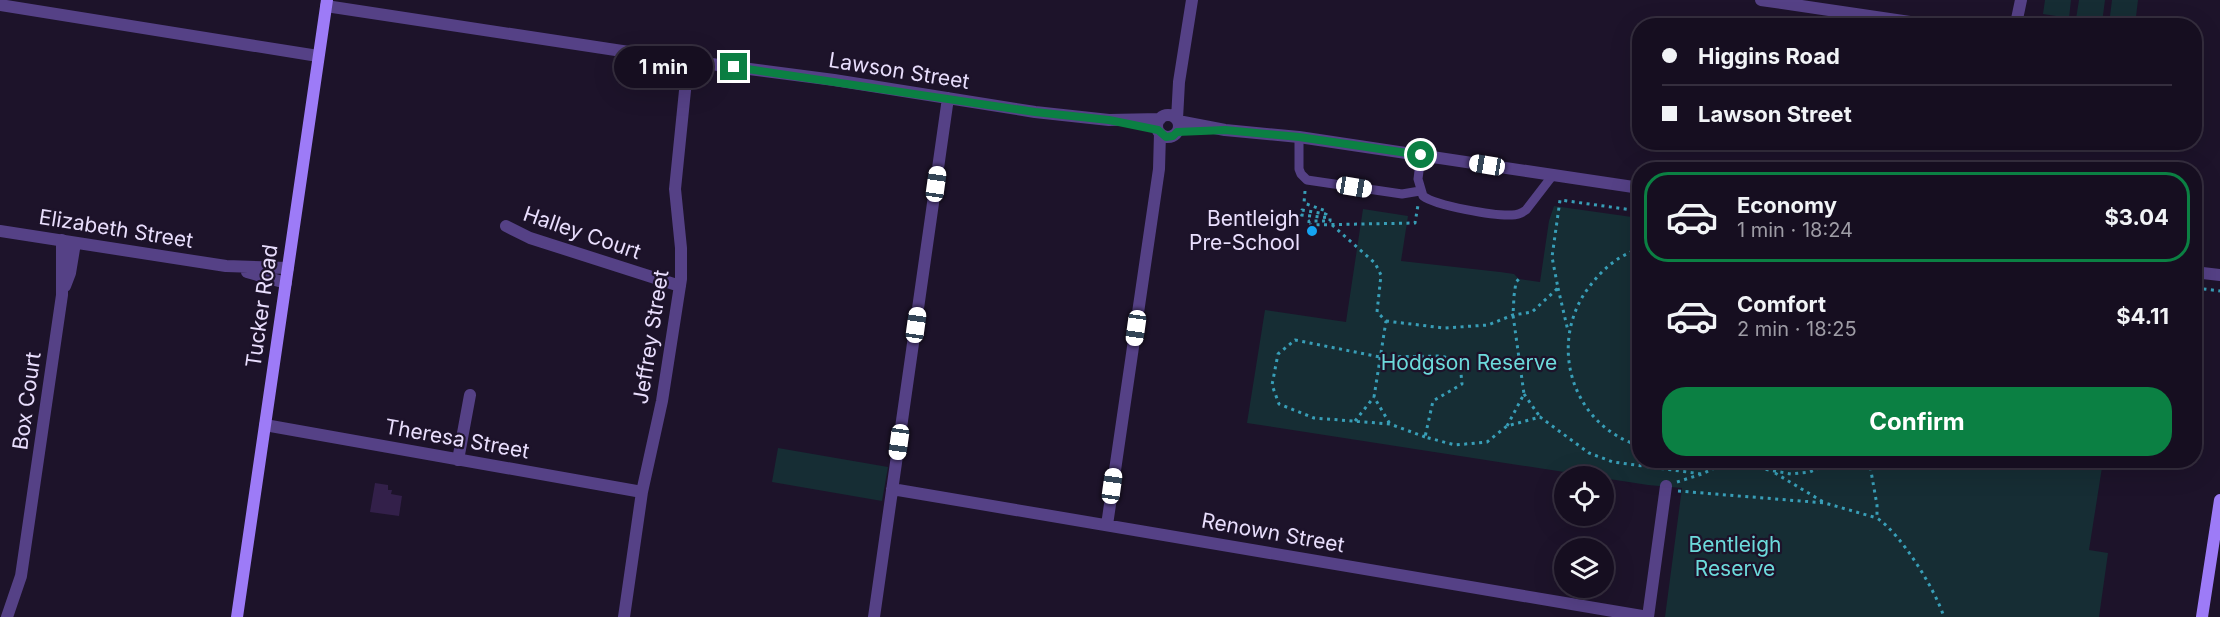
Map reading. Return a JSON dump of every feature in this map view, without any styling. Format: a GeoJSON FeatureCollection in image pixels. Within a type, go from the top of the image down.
{"type":"FeatureCollection","features":[{"type":"Feature","properties":{"kind":"street"},"geometry":{"type":"LineString","coordinates":[[1107,525],[1159,169],[1179,82],[1192,0]]}},
{"type":"Feature","properties":{"kind":"street"},"geometry":{"type":"LineString","coordinates":[[1761,0],[1883,18]]}},
{"type":"Feature","properties":{"kind":"street"},"geometry":{"type":"LineString","coordinates":[[2017,18],[2021,0]]}},
{"type":"Feature","properties":{"kind":"street","name":"Tucker Road"},"geometry":{"type":"LineString","coordinates":[[237,617],[327,3]]}},
{"type":"Feature","properties":{"kind":"street","name":"Lawson Street"},"geometry":{"type":"LineString","coordinates":[[327,3],[688,61],[834,80],[948,99],[1109,120],[1299,137],[1632,187]]}},
{"type":"Feature","properties":{"kind":"street"},"geometry":{"type":"LineString","coordinates":[[0,5],[30,5],[318,56]]}},
{"type":"Feature","properties":{"kind":"street","name":"Jeffrey Street"},"geometry":{"type":"LineString","coordinates":[[624,617],[642,492],[662,401],[680,286],[682,260],[675,183],[688,61]]}},
{"type":"Feature","properties":{"kind":"street"},"geometry":{"type":"LineString","coordinates":[[874,617],[948,99]]}},
{"type":"Feature","properties":{"kind":"street","name":"Halley Court"},"geometry":{"type":"LineString","coordinates":[[506,226],[530,238],[680,286]]}},
{"type":"Feature","properties":{"kind":"street","name":"Elizabeth Street"},"geometry":{"type":"LineString","coordinates":[[0,231],[226,266],[288,268]]}},
{"type":"Feature","properties":{"kind":"street","name":"Box Court"},"geometry":{"type":"LineString","coordinates":[[7,617],[21,576],[62,295],[62,240]]}},
{"type":"Feature","properties":{"kind":"street","name":"Box Court"},"geometry":{"type":"LineString","coordinates":[[62,295],[70,273],[75,243]]}},
{"type":"Feature","properties":{"kind":"street","name":"Elizabeth Street"},"geometry":{"type":"LineString","coordinates":[[226,266],[285,283]]}},
{"type":"Feature","properties":{"kind":"street"},"geometry":{"type":"LineString","coordinates":[[2202,273],[2220,275]]}},
{"type":"Feature","properties":{"kind":"street"},"geometry":{"type":"LineString","coordinates":[[458,460],[470,395]]}},
{"type":"Feature","properties":{"kind":"street","name":"Theresa Street"},"geometry":{"type":"LineString","coordinates":[[265,425],[642,492]]}},
{"type":"Feature","properties":{"kind":"street"},"geometry":{"type":"LineString","coordinates":[[1648,617],[1666,486]]}},
{"type":"Feature","properties":{"kind":"street","name":"Renown Street"},"geometry":{"type":"LineString","coordinates":[[892,489],[1648,617]]}},
{"type":"Feature","properties":{"kind":"street"},"geometry":{"type":"LineString","coordinates":[[2202,617],[2220,500]]}},
{"type":"Feature","properties":{"kind":"lane"},"geometry":{"type":"LineString","coordinates":[[1299,137],[1299,169],[1300,174],[1307,180],[1402,194],[1420,191]]}},
{"type":"Feature","properties":{"kind":"lane"},"geometry":{"type":"LineString","coordinates":[[1421,155],[1418,179],[1420,191],[1429,201],[1436,203],[1512,215],[1526,210],[1552,176]]}},
{"type":"Feature","properties":{"kind":"path"},"geometry":{"type":"LineString","coordinates":[[1632,210],[1560,200],[1552,257],[1569,332],[1569,365],[1575,388],[1585,406],[1603,427],[1620,439],[1632,443]]}},
{"type":"Feature","properties":{"kind":"path"},"geometry":{"type":"LineString","coordinates":[[1304,203],[1326,214],[1302,210],[1301,215],[1330,218],[1330,221],[1309,221],[1309,225],[1416,223]]}},
{"type":"Feature","properties":{"kind":"path"},"geometry":{"type":"LineString","coordinates":[[1332,225],[1375,263],[1381,275],[1377,312],[1386,321],[1444,328],[1488,325],[1514,315],[1532,312],[1558,288]]}},
{"type":"Feature","properties":{"kind":"path"},"geometry":{"type":"LineString","coordinates":[[1569,332],[1579,301],[1602,270],[1632,251]]}},
{"type":"Feature","properties":{"kind":"path"},"geometry":{"type":"LineString","coordinates":[[1519,279],[1515,289],[1514,315],[1524,394],[1540,417],[1589,453],[1613,462],[1632,465]]}},
{"type":"Feature","properties":{"kind":"path"},"geometry":{"type":"LineString","coordinates":[[2202,288],[2220,291]]}},
{"type":"Feature","properties":{"kind":"path"},"geometry":{"type":"LineString","coordinates":[[1354,420],[1374,397],[1386,321]]}},
{"type":"Feature","properties":{"kind":"path"},"geometry":{"type":"LineString","coordinates":[[1425,438],[1433,401],[1462,384],[1460,363],[1442,356],[1380,357],[1295,340],[1278,354],[1272,384],[1279,404],[1314,418],[1390,424],[1425,438],[1455,445],[1487,442],[1507,426],[1524,394]]}},
{"type":"Feature","properties":{"kind":"path"},"geometry":{"type":"LineString","coordinates":[[1374,397],[1390,424]]}},
{"type":"Feature","properties":{"kind":"path"},"geometry":{"type":"LineString","coordinates":[[1507,426],[1540,417]]}},
{"type":"Feature","properties":{"kind":"path"},"geometry":{"type":"LineString","coordinates":[[1658,468],[1702,474]]}},
{"type":"Feature","properties":{"kind":"path"},"geometry":{"type":"LineString","coordinates":[[1666,486],[1715,468]]}},
{"type":"Feature","properties":{"kind":"path"},"geometry":{"type":"LineString","coordinates":[[1757,468],[1791,474],[1809,472],[1818,468]]}},
{"type":"Feature","properties":{"kind":"path"},"geometry":{"type":"LineString","coordinates":[[1870,468],[1877,518]]}},
{"type":"Feature","properties":{"kind":"path"},"geometry":{"type":"LineString","coordinates":[[1770,470],[1807,490],[1825,503]]}},
{"type":"Feature","properties":{"kind":"path"},"geometry":{"type":"LineString","coordinates":[[1666,486],[1680,493],[1825,503],[1877,518],[1892,532],[1916,565],[1932,590],[1944,617]]}},
{"type":"Feature","properties":{"kind":"green space"},"geometry":{"type":"Polygon","coordinates":[[[2045,0],[2071,0],[2069,18],[2043,14],[2045,0]]]}},
{"type":"Feature","properties":{"kind":"green space"},"geometry":{"type":"Polygon","coordinates":[[[2079,0],[2105,0],[2103,18],[2076,18],[2079,0]]]}},
{"type":"Feature","properties":{"kind":"green space"},"geometry":{"type":"Polygon","coordinates":[[[2112,0],[2138,0],[2136,18],[2110,18],[2112,0]]]}},
{"type":"Feature","properties":{"kind":"green space"},"geometry":{"type":"Polygon","coordinates":[[[1554,206],[1632,217],[1632,468],[2102,468],[2089,550],[2108,553],[2099,617],[1665,617],[1682,488],[1614,480],[1614,466],[1554,466],[1554,470],[1247,423],[1265,310],[1346,322],[1363,209],[1408,216],[1401,261],[1514,274],[1519,279],[1540,282],[1549,221],[1554,206]]]}},
{"type":"Feature","properties":{"kind":"green space"},"geometry":{"type":"Polygon","coordinates":[[[778,448],[888,467],[882,501],[772,482],[778,448]]]}},
{"type":"Feature","properties":{"kind":"building"},"geometry":{"type":"Polygon","coordinates":[[[375,483],[388,485],[388,490],[392,490],[391,494],[402,496],[399,516],[370,512],[375,483]]]}},
{"type":"Feature","properties":{"kind":"place","name":"Bentleigh Pre-School"},"geometry":{"type":"Point","coordinates":[1312,231]}},
{"type":"Feature","properties":{"kind":"route"},"geometry":{"type":"LineString","coordinates":[[734,67],[834,80],[1035,112],[1109,120],[1158,130],[1166,137],[1173,136],[1177,132],[1225,130],[1299,137],[1421,155]]}},
{"type":"Feature","properties":{"kind":"park label","name":"Hodgson Reserve"},"geometry":{"type":"Point","coordinates":[1469,363]}},
{"type":"Feature","properties":{"kind":"park label","name":"Bentleigh Reserve"},"geometry":{"type":"Point","coordinates":[1735,557]}}]}
